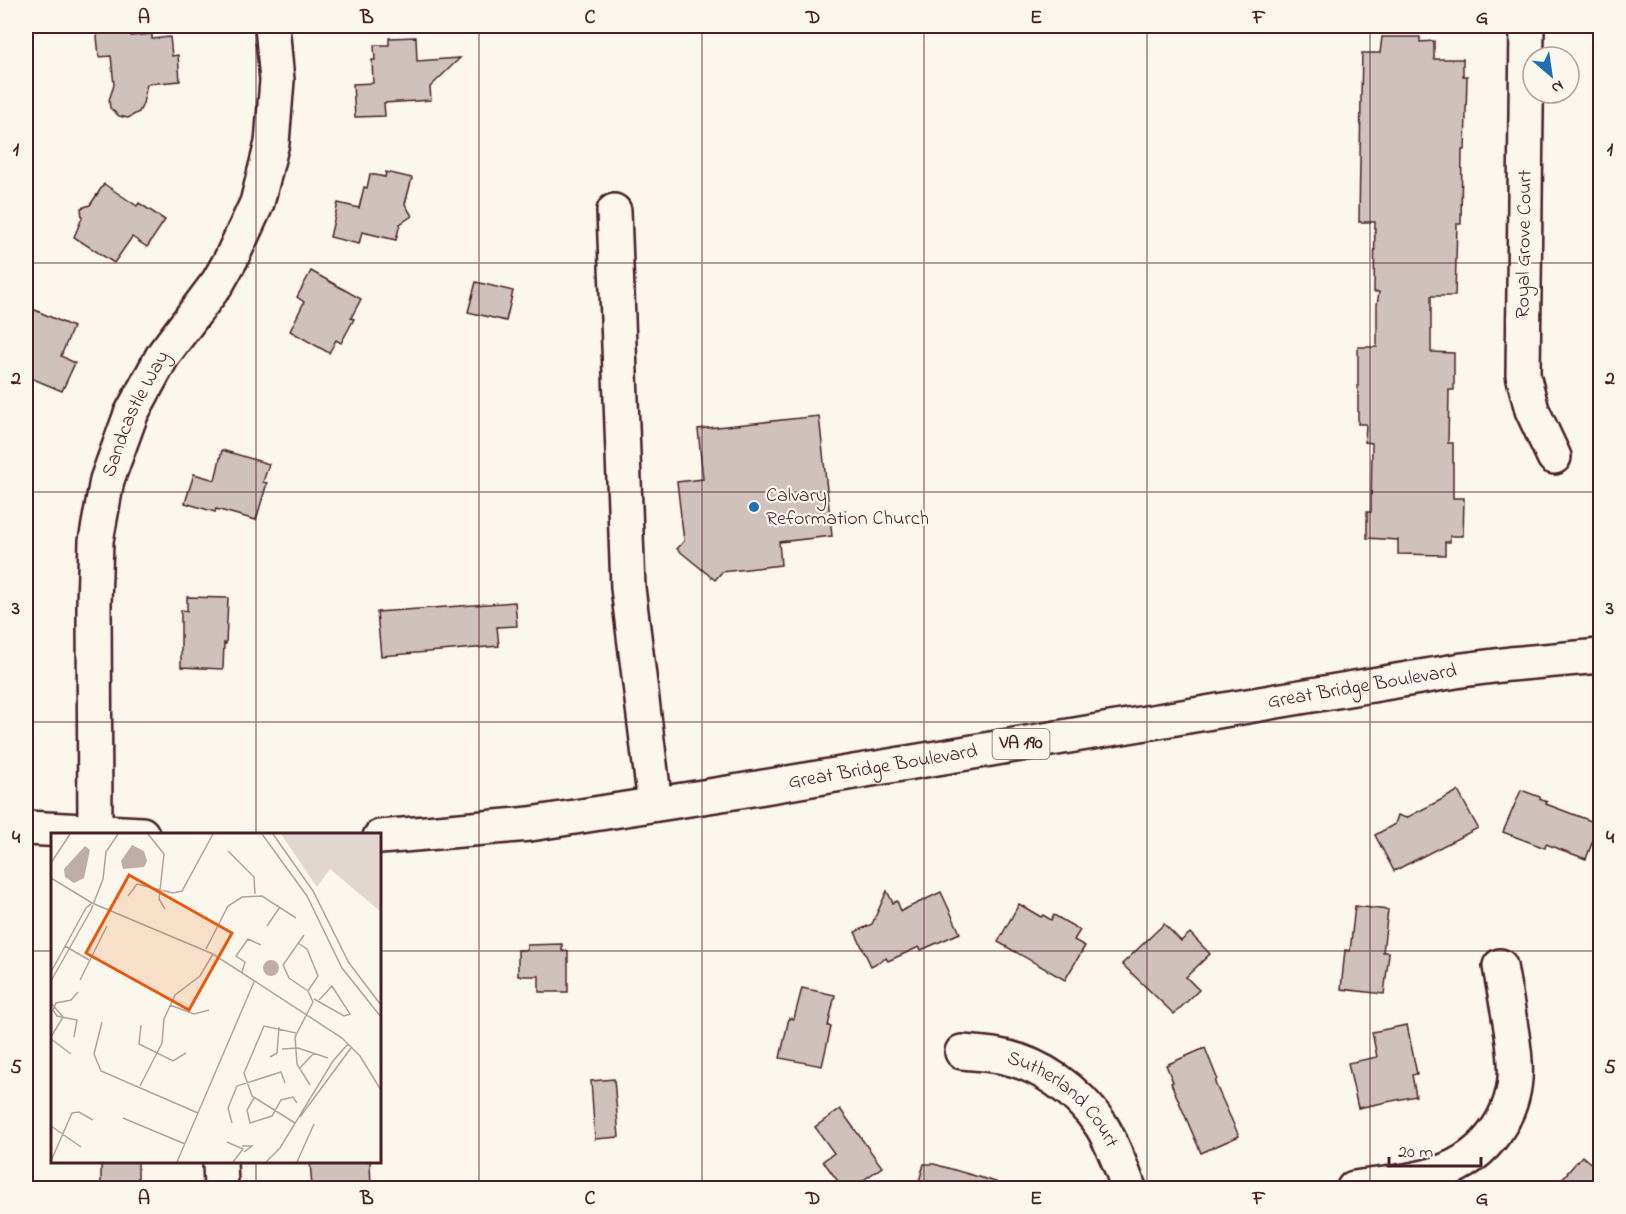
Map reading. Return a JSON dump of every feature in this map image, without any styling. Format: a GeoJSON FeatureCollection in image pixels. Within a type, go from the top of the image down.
{"type":"FeatureCollection","features":[{"type":"Feature","properties":{"kind":"street","name":"Sandcastle Way"},"geometry":{"type":"LineString","coordinates":[[95,832],[96,541],[107,480],[131,414],[157,365],[218,282],[257,203],[272,143],[277,80],[272,26]]}},
{"type":"Feature","properties":{"kind":"street","name":"Royal Grove Court"},"geometry":{"type":"LineString","coordinates":[[1527,26],[1523,375],[1532,410],[1554,457]]}},
{"type":"Feature","properties":{"kind":"street"},"geometry":{"type":"LineString","coordinates":[[614,211],[628,588],[655,804]]}},
{"type":"Feature","properties":{"kind":"street","name":"Great Bridge Boulevard"},"geometry":{"type":"LineString","coordinates":[[381,837],[530,824],[1462,670],[1600,656]]}},
{"type":"Feature","properties":{"kind":"street"},"geometry":{"type":"LineString","coordinates":[[26,828],[118,833]]}},
{"type":"Feature","properties":{"kind":"street"},"geometry":{"type":"LineString","coordinates":[[1354,1188],[1440,1173],[1471,1158],[1488,1143],[1504,1120],[1512,1098],[1516,1062],[1500,966]]}},
{"type":"Feature","properties":{"kind":"street","name":"Sutherland Court"},"geometry":{"type":"LineString","coordinates":[[962,1052],[1000,1056],[1025,1063],[1060,1083],[1090,1110],[1102,1127],[1119,1159],[1129,1188]]}},
{"type":"Feature","properties":{"kind":"street"},"geometry":{"type":"LineString","coordinates":[[220,1163],[221,1188]]}},
{"type":"Feature","properties":{"kind":"building"},"geometry":{"type":"Polygon","coordinates":[[[96,26],[130,26],[131,36],[152,34],[152,39],[170,37],[172,56],[178,55],[180,81],[147,84],[139,112],[128,118],[119,116],[110,108],[109,100],[114,85],[111,56],[99,57],[96,26]]]}},
{"type":"Feature","properties":{"kind":"building"},"geometry":{"type":"Polygon","coordinates":[[[416,37],[417,61],[460,58],[430,87],[431,100],[384,103],[385,116],[355,117],[353,84],[373,83],[374,45],[389,45],[389,38],[416,37]]]}},
{"type":"Feature","properties":{"kind":"building"},"geometry":{"type":"Polygon","coordinates":[[[1382,37],[1420,37],[1420,42],[1434,41],[1434,59],[1463,59],[1463,76],[1467,76],[1465,150],[1462,150],[1461,224],[1457,224],[1455,296],[1431,296],[1431,352],[1454,353],[1454,390],[1449,390],[1448,443],[1453,443],[1453,498],[1464,498],[1463,536],[1450,536],[1450,542],[1445,542],[1445,555],[1398,554],[1398,540],[1367,538],[1367,512],[1371,512],[1372,443],[1365,442],[1366,424],[1358,424],[1358,347],[1377,347],[1379,292],[1374,292],[1375,222],[1359,222],[1362,53],[1380,53],[1382,37]]]}},
{"type":"Feature","properties":{"kind":"building"},"geometry":{"type":"Polygon","coordinates":[[[386,172],[412,178],[405,204],[412,216],[400,224],[396,240],[362,232],[359,244],[330,237],[338,203],[359,208],[370,174],[385,177],[386,172]]]}},
{"type":"Feature","properties":{"kind":"building"},"geometry":{"type":"Polygon","coordinates":[[[104,184],[137,206],[139,203],[165,220],[147,247],[132,237],[114,263],[74,237],[82,218],[81,208],[90,205],[104,184]]]}},
{"type":"Feature","properties":{"kind":"building"},"geometry":{"type":"Polygon","coordinates":[[[311,271],[361,299],[351,318],[354,319],[341,343],[336,340],[329,353],[290,331],[304,302],[297,297],[311,271]]]}},
{"type":"Feature","properties":{"kind":"building"},"geometry":{"type":"Polygon","coordinates":[[[476,282],[513,291],[506,321],[468,312],[476,282]]]}},
{"type":"Feature","properties":{"kind":"building"},"geometry":{"type":"Polygon","coordinates":[[[26,306],[73,327],[61,356],[75,363],[62,391],[26,376],[26,306]]]}},
{"type":"Feature","properties":{"kind":"building","name":"Calvary Reformation Church"},"geometry":{"type":"Polygon","coordinates":[[[819,416],[832,536],[779,542],[781,565],[722,572],[715,580],[677,549],[684,541],[677,482],[703,479],[698,429],[819,416]]]}},
{"type":"Feature","properties":{"kind":"building"},"geometry":{"type":"Polygon","coordinates":[[[222,450],[269,464],[263,482],[267,483],[256,520],[185,503],[194,474],[215,480],[222,450]]]}},
{"type":"Feature","properties":{"kind":"building"},"geometry":{"type":"Polygon","coordinates":[[[187,597],[228,598],[223,669],[181,667],[181,610],[187,611],[187,597]]]}},
{"type":"Feature","properties":{"kind":"building"},"geometry":{"type":"Polygon","coordinates":[[[515,602],[517,626],[497,627],[499,646],[381,656],[377,612],[515,602]]]}},
{"type":"Feature","properties":{"kind":"building"},"geometry":{"type":"Polygon","coordinates":[[[1521,790],[1540,797],[1547,802],[1546,804],[1599,824],[1586,859],[1546,844],[1545,848],[1503,832],[1521,790]]]}},
{"type":"Feature","properties":{"kind":"building"},"geometry":{"type":"Polygon","coordinates":[[[1458,791],[1478,828],[1394,871],[1375,835],[1395,824],[1398,815],[1406,818],[1458,791]]]}},
{"type":"Feature","properties":{"kind":"building"},"geometry":{"type":"Polygon","coordinates":[[[887,891],[893,903],[897,901],[901,911],[941,892],[960,933],[921,950],[919,947],[888,961],[886,958],[871,966],[855,932],[872,924],[887,891]]]}},
{"type":"Feature","properties":{"kind":"building"},"geometry":{"type":"Polygon","coordinates":[[[1019,904],[1041,917],[1043,915],[1051,920],[1054,915],[1080,930],[1074,940],[1085,946],[1065,980],[998,942],[1019,904]]]}},
{"type":"Feature","properties":{"kind":"building"},"geometry":{"type":"Polygon","coordinates":[[[1355,906],[1388,910],[1383,952],[1389,954],[1384,994],[1341,989],[1345,950],[1350,951],[1355,906]]]}},
{"type":"Feature","properties":{"kind":"building"},"geometry":{"type":"Polygon","coordinates":[[[1164,924],[1181,941],[1190,933],[1210,954],[1186,977],[1199,990],[1174,1014],[1122,964],[1164,924]]]}},
{"type":"Feature","properties":{"kind":"building"},"geometry":{"type":"Polygon","coordinates":[[[562,944],[562,951],[568,951],[568,992],[539,992],[539,976],[518,976],[518,950],[527,950],[527,945],[562,944]]]}},
{"type":"Feature","properties":{"kind":"building"},"geometry":{"type":"Polygon","coordinates":[[[802,988],[835,995],[828,1026],[831,1027],[822,1066],[780,1058],[789,1018],[794,1019],[802,988]]]}},
{"type":"Feature","properties":{"kind":"building"},"geometry":{"type":"Polygon","coordinates":[[[1407,1025],[1417,1074],[1412,1075],[1416,1096],[1358,1108],[1348,1063],[1377,1057],[1372,1032],[1407,1025]]]}},
{"type":"Feature","properties":{"kind":"building"},"geometry":{"type":"Polygon","coordinates":[[[1205,1048],[1217,1078],[1215,1083],[1239,1136],[1201,1153],[1171,1083],[1173,1082],[1166,1065],[1205,1048]]]}},
{"type":"Feature","properties":{"kind":"building"},"geometry":{"type":"Polygon","coordinates":[[[614,1079],[619,1137],[595,1139],[591,1081],[614,1079]]]}},
{"type":"Feature","properties":{"kind":"building"},"geometry":{"type":"Polygon","coordinates":[[[840,1109],[882,1167],[852,1188],[843,1188],[823,1161],[834,1153],[815,1127],[840,1109]]]}},
{"type":"Feature","properties":{"kind":"building"},"geometry":{"type":"Polygon","coordinates":[[[1582,1156],[1600,1171],[1600,1188],[1554,1188],[1582,1156]]]}},
{"type":"Feature","properties":{"kind":"building"},"geometry":{"type":"Polygon","coordinates":[[[101,1163],[138,1163],[138,1187],[101,1188],[101,1163]]]}},
{"type":"Feature","properties":{"kind":"building"},"geometry":{"type":"Polygon","coordinates":[[[310,1163],[370,1163],[371,1188],[312,1188],[310,1163]]]}},
{"type":"Feature","properties":{"kind":"building"},"geometry":{"type":"Polygon","coordinates":[[[924,1164],[934,1164],[996,1182],[995,1188],[917,1188],[924,1164]]]}},
{"type":"Feature","properties":{"kind":"place","name":"Calvary Reformation Church"},"geometry":{"type":"Point","coordinates":[754,507]}}]}
